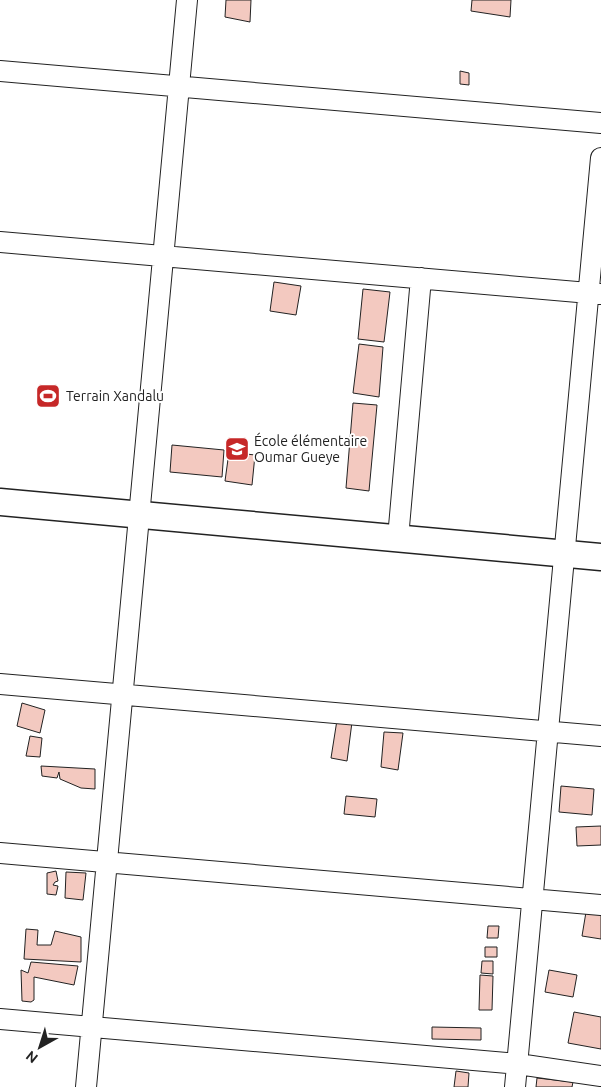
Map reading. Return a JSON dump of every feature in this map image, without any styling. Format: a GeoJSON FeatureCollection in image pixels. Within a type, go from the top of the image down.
{"type":"FeatureCollection","features":[{"type":"Feature","properties":{"kind":"main road"},"geometry":{"type":"LineString","coordinates":[[0,502],[601,557]]}},
{"type":"Feature","properties":{"kind":"street"},"geometry":{"type":"LineString","coordinates":[[86,1087],[187,0]]}},
{"type":"Feature","properties":{"kind":"street"},"geometry":{"type":"LineString","coordinates":[[0,71],[601,123]]}},
{"type":"Feature","properties":{"kind":"street"},"geometry":{"type":"LineString","coordinates":[[516,1087],[565,554],[595,293],[601,158]]}},
{"type":"Feature","properties":{"kind":"street"},"geometry":{"type":"LineString","coordinates":[[0,242],[595,293]]}},
{"type":"Feature","properties":{"kind":"street"},"geometry":{"type":"LineString","coordinates":[[398,538],[421,278]]}},
{"type":"Feature","properties":{"kind":"street"},"geometry":{"type":"LineString","coordinates":[[0,684],[601,736]]}},
{"type":"Feature","properties":{"kind":"street"},"geometry":{"type":"LineString","coordinates":[[0,853],[601,905]]}},
{"type":"Feature","properties":{"kind":"street"},"geometry":{"type":"LineString","coordinates":[[0,1019],[518,1064],[601,1076]]}},
{"type":"Feature","properties":{"kind":"building"},"geometry":{"type":"Polygon","coordinates":[[[226,0],[251,0],[250,22],[225,17],[226,0]]]}},
{"type":"Feature","properties":{"kind":"building"},"geometry":{"type":"Polygon","coordinates":[[[472,0],[511,0],[510,17],[471,11],[472,0]]]}},
{"type":"Feature","properties":{"kind":"building"},"geometry":{"type":"Polygon","coordinates":[[[460,71],[469,73],[469,85],[460,84],[460,71]]]}},
{"type":"Feature","properties":{"kind":"building"},"geometry":{"type":"Polygon","coordinates":[[[274,282],[301,286],[296,315],[270,311],[274,282]]]}},
{"type":"Feature","properties":{"kind":"building"},"geometry":{"type":"Polygon","coordinates":[[[363,289],[390,292],[384,342],[358,339],[363,289]]]}},
{"type":"Feature","properties":{"kind":"building"},"geometry":{"type":"Polygon","coordinates":[[[359,344],[383,347],[379,397],[353,393],[359,344]]]}},
{"type":"Feature","properties":{"kind":"building"},"geometry":{"type":"Polygon","coordinates":[[[353,403],[377,405],[369,491],[346,488],[353,403]]]}},
{"type":"Feature","properties":{"kind":"building"},"geometry":{"type":"Polygon","coordinates":[[[172,445],[224,450],[222,477],[170,472],[172,445]]]}},
{"type":"Feature","properties":{"kind":"building"},"geometry":{"type":"Polygon","coordinates":[[[229,452],[255,455],[252,485],[225,481],[229,452]]]}},
{"type":"Feature","properties":{"kind":"building"},"geometry":{"type":"Polygon","coordinates":[[[22,703],[45,710],[40,733],[17,726],[22,703]]]}},
{"type":"Feature","properties":{"kind":"building"},"geometry":{"type":"Polygon","coordinates":[[[337,720],[352,722],[347,761],[331,758],[337,720]]]}},
{"type":"Feature","properties":{"kind":"building"},"geometry":{"type":"Polygon","coordinates":[[[384,732],[403,733],[398,770],[381,767],[384,732]]]}},
{"type":"Feature","properties":{"kind":"building"},"geometry":{"type":"Polygon","coordinates":[[[30,736],[42,738],[40,757],[26,756],[30,736]]]}},
{"type":"Feature","properties":{"kind":"building"},"geometry":{"type":"Polygon","coordinates":[[[41,766],[95,769],[95,789],[81,788],[60,779],[59,772],[57,778],[42,776],[41,766]]]}},
{"type":"Feature","properties":{"kind":"building"},"geometry":{"type":"Polygon","coordinates":[[[561,786],[594,789],[592,815],[559,812],[561,786]]]}},
{"type":"Feature","properties":{"kind":"building"},"geometry":{"type":"Polygon","coordinates":[[[346,796],[377,799],[375,817],[344,814],[346,796]]]}},
{"type":"Feature","properties":{"kind":"building"},"geometry":{"type":"Polygon","coordinates":[[[601,826],[601,845],[577,846],[576,827],[601,826]]]}},
{"type":"Feature","properties":{"kind":"building"},"geometry":{"type":"Polygon","coordinates":[[[56,871],[58,881],[53,885],[58,886],[56,895],[47,894],[47,873],[56,871]]]}},
{"type":"Feature","properties":{"kind":"building"},"geometry":{"type":"Polygon","coordinates":[[[66,872],[86,873],[83,900],[65,898],[66,872]]]}},
{"type":"Feature","properties":{"kind":"building"},"geometry":{"type":"Polygon","coordinates":[[[587,906],[601,908],[601,939],[582,936],[587,906]]]}},
{"type":"Feature","properties":{"kind":"building"},"geometry":{"type":"Polygon","coordinates":[[[488,926],[499,926],[498,938],[487,938],[488,926]]]}},
{"type":"Feature","properties":{"kind":"building"},"geometry":{"type":"Polygon","coordinates":[[[26,929],[38,930],[37,945],[51,945],[55,931],[81,937],[81,962],[24,959],[26,929]]]}},
{"type":"Feature","properties":{"kind":"building"},"geometry":{"type":"Polygon","coordinates":[[[485,947],[497,947],[497,957],[485,957],[485,947]]]}},
{"type":"Feature","properties":{"kind":"building"},"geometry":{"type":"Polygon","coordinates":[[[482,961],[493,961],[493,974],[481,973],[482,961]]]}},
{"type":"Feature","properties":{"kind":"building"},"geometry":{"type":"Polygon","coordinates":[[[31,962],[78,966],[74,985],[34,977],[34,1000],[31,1002],[22,1001],[21,970],[28,973],[31,962]]]}},
{"type":"Feature","properties":{"kind":"building"},"geometry":{"type":"Polygon","coordinates":[[[549,970],[577,975],[573,997],[545,992],[549,970]]]}},
{"type":"Feature","properties":{"kind":"building"},"geometry":{"type":"Polygon","coordinates":[[[480,975],[493,976],[492,1010],[479,1010],[480,975]]]}},
{"type":"Feature","properties":{"kind":"building"},"geometry":{"type":"Polygon","coordinates":[[[574,1012],[601,1017],[601,1049],[568,1043],[574,1012]]]}},
{"type":"Feature","properties":{"kind":"building"},"geometry":{"type":"Polygon","coordinates":[[[432,1027],[481,1028],[481,1040],[432,1039],[432,1027]]]}},
{"type":"Feature","properties":{"kind":"building"},"geometry":{"type":"Polygon","coordinates":[[[456,1071],[469,1073],[468,1087],[454,1087],[456,1071]]]}},
{"type":"Feature","properties":{"kind":"building"},"geometry":{"type":"Polygon","coordinates":[[[537,1078],[573,1082],[572,1087],[536,1087],[537,1078]]]}},
{"type":"Feature","properties":{"kind":"place","name":"Terrain Xandalu"},"geometry":{"type":"Point","coordinates":[48,396]}},
{"type":"Feature","properties":{"kind":"place","name":"École élémentaire Oumar Gueye"},"geometry":{"type":"Point","coordinates":[237,449]}}]}
